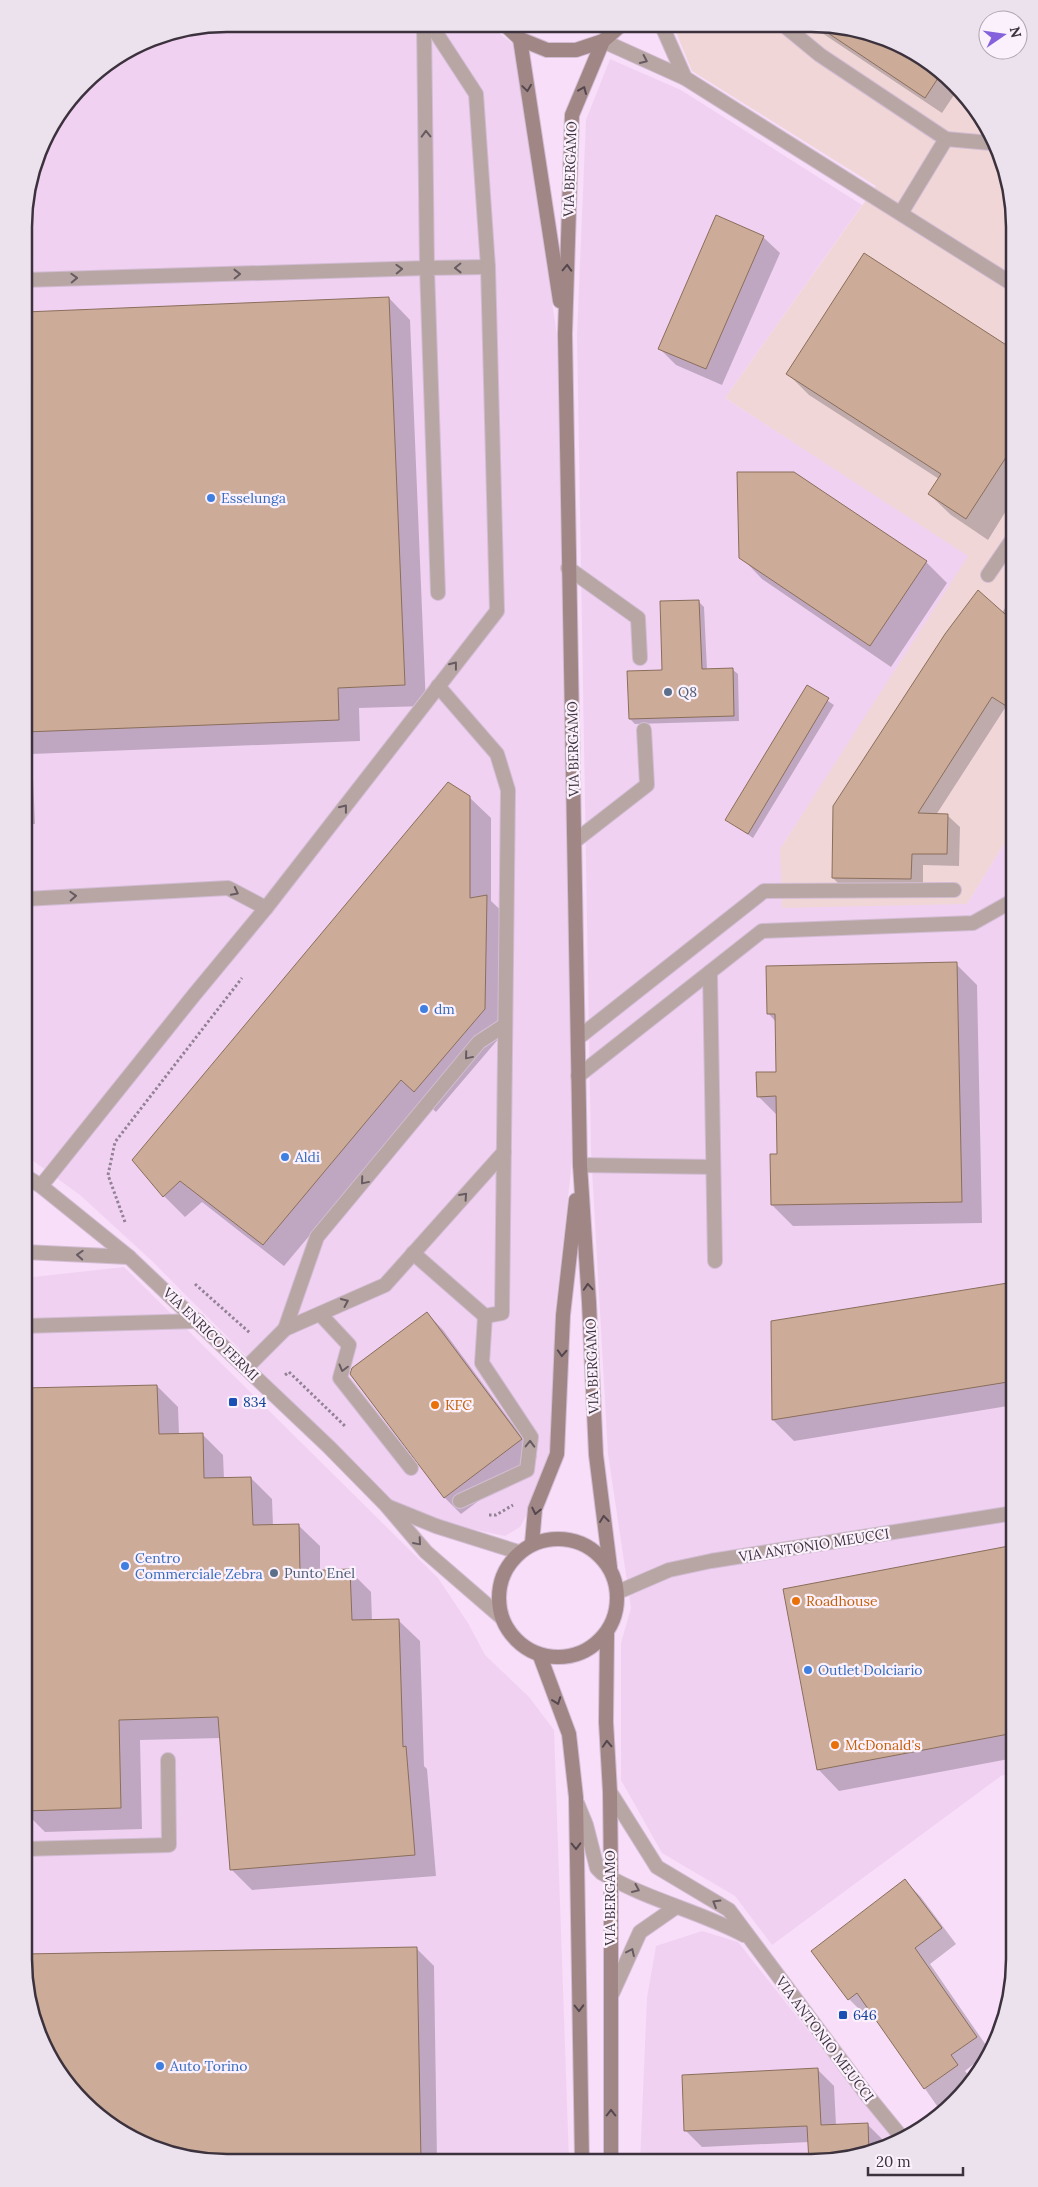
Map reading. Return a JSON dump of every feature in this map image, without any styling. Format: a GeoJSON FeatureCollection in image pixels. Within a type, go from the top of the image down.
{"type":"FeatureCollection","features":[{"type":"Feature","properties":{"kind":"main road"},"geometry":{"type":"LineString","coordinates":[[512,32],[520,39],[547,50],[576,50],[603,41],[613,32]]}},
{"type":"Feature","properties":{"kind":"main road","name":"VIA BERGAMO"},"geometry":{"type":"LineString","coordinates":[[520,39],[565,334]]}},
{"type":"Feature","properties":{"kind":"main road","name":"VIA BERGAMO"},"geometry":{"type":"LineString","coordinates":[[603,41],[572,116],[565,334],[580,1165],[596,1455],[610,1567]]}},
{"type":"Feature","properties":{"kind":"main road","name":"VIA BERGAMO"},"geometry":{"type":"LineString","coordinates":[[532,1543],[535,1509],[557,1454],[564,1315],[580,1165]]}},
{"type":"Feature","properties":{"kind":"main road"},"geometry":{"type":"LineString","coordinates":[[552,1540],[571,1541],[592,1548],[610,1567],[618,1592],[616,1618],[607,1634],[586,1650],[562,1656],[540,1656],[511,1636],[501,1617],[500,1588],[509,1565],[518,1552],[532,1543],[552,1540]]}},
{"type":"Feature","properties":{"kind":"main road","name":"VIA BERGAMO"},"geometry":{"type":"LineString","coordinates":[[607,1634],[606,1722],[610,1792],[611,1878],[611,2154]]}},
{"type":"Feature","properties":{"kind":"main road"},"geometry":{"type":"LineString","coordinates":[[540,1656],[569,1734],[576,1797],[582,2154]]}},
{"type":"Feature","properties":{"kind":"street"},"geometry":{"type":"LineString","coordinates":[[424,32],[428,268],[438,593]]}},
{"type":"Feature","properties":{"kind":"street"},"geometry":{"type":"LineString","coordinates":[[41,1186],[266,908],[497,611],[488,267],[476,94],[436,32]]}},
{"type":"Feature","properties":{"kind":"street"},"geometry":{"type":"LineString","coordinates":[[665,32],[685,78]]}},
{"type":"Feature","properties":{"kind":"street"},"geometry":{"type":"LineString","coordinates":[[792,32],[820,55],[946,138],[986,142]]}},
{"type":"Feature","properties":{"kind":"street"},"geometry":{"type":"LineString","coordinates":[[603,41],[685,78],[1006,280]]}},
{"type":"Feature","properties":{"kind":"street"},"geometry":{"type":"LineString","coordinates":[[901,214],[946,138]]}},
{"type":"Feature","properties":{"kind":"street"},"geometry":{"type":"LineString","coordinates":[[32,280],[488,267]]}},
{"type":"Feature","properties":{"kind":"street"},"geometry":{"type":"LineString","coordinates":[[988,575],[1006,549]]}},
{"type":"Feature","properties":{"kind":"street"},"geometry":{"type":"LineString","coordinates":[[568,568],[638,618],[640,658]]}},
{"type":"Feature","properties":{"kind":"street"},"geometry":{"type":"LineString","coordinates":[[438,686],[497,754],[508,790],[502,1313],[485,1316]]}},
{"type":"Feature","properties":{"kind":"street"},"geometry":{"type":"LineString","coordinates":[[575,841],[647,785],[644,730]]}},
{"type":"Feature","properties":{"kind":"street"},"geometry":{"type":"LineString","coordinates":[[32,899],[228,888],[266,908]]}},
{"type":"Feature","properties":{"kind":"street"},"geometry":{"type":"LineString","coordinates":[[578,1038],[764,891],[954,890]]}},
{"type":"Feature","properties":{"kind":"street"},"geometry":{"type":"LineString","coordinates":[[578,1076],[762,931],[973,923],[1006,904]]}},
{"type":"Feature","properties":{"kind":"street"},"geometry":{"type":"LineString","coordinates":[[710,972],[715,1261]]}},
{"type":"Feature","properties":{"kind":"street"},"geometry":{"type":"LineString","coordinates":[[284,1330],[317,1237],[479,1042],[505,1025]]}},
{"type":"Feature","properties":{"kind":"street"},"geometry":{"type":"LineString","coordinates":[[246,1368],[284,1330],[385,1285],[504,1152]]}},
{"type":"Feature","properties":{"kind":"street"},"geometry":{"type":"LineString","coordinates":[[580,1165],[714,1167]]}},
{"type":"Feature","properties":{"kind":"street","name":"VIA ENRICO FERMI"},"geometry":{"type":"LineString","coordinates":[[32,1181],[129,1257],[198,1321],[329,1447],[386,1506],[426,1552],[501,1617]]}},
{"type":"Feature","properties":{"kind":"street"},"geometry":{"type":"LineString","coordinates":[[32,1252],[129,1257]]}},
{"type":"Feature","properties":{"kind":"street"},"geometry":{"type":"LineString","coordinates":[[413,1253],[485,1316]]}},
{"type":"Feature","properties":{"kind":"street"},"geometry":{"type":"LineString","coordinates":[[320,1314],[349,1345],[340,1378],[411,1468]]}},
{"type":"Feature","properties":{"kind":"street"},"geometry":{"type":"LineString","coordinates":[[460,1501],[527,1470],[531,1437],[482,1363],[485,1316]]}},
{"type":"Feature","properties":{"kind":"street"},"geometry":{"type":"LineString","coordinates":[[32,1326],[198,1321]]}},
{"type":"Feature","properties":{"kind":"street","name":"VIA ENRICO FERMI"},"geometry":{"type":"LineString","coordinates":[[386,1506],[436,1526],[518,1552]]}},
{"type":"Feature","properties":{"kind":"street","name":"VIA ANTONIO MEUCCI"},"geometry":{"type":"LineString","coordinates":[[618,1592],[669,1570],[711,1561],[1006,1514]]}},
{"type":"Feature","properties":{"kind":"street"},"geometry":{"type":"LineString","coordinates":[[32,1849],[169,1844],[168,1760]]}},
{"type":"Feature","properties":{"kind":"street","name":"VIA ANTONIO MEUCCI"},"geometry":{"type":"LineString","coordinates":[[610,1792],[657,1867],[728,1910],[866,2095],[899,2133]]}},
{"type":"Feature","properties":{"kind":"street","name":"VIA ANTONIO MEUCCI"},"geometry":{"type":"LineString","coordinates":[[576,1797],[586,1825],[597,1868],[611,1878],[676,1907],[720,1922],[748,1938]]}},
{"type":"Feature","properties":{"kind":"street"},"geometry":{"type":"LineString","coordinates":[[610,1996],[640,1932],[676,1907]]}},
{"type":"Feature","properties":{"kind":"path"},"geometry":{"type":"LineString","coordinates":[[131,1227],[124,1221],[108,1175],[115,1142],[247,971]]}},
{"type":"Feature","properties":{"kind":"path"},"geometry":{"type":"LineString","coordinates":[[188,1278],[252,1335],[231,1353]]}},
{"type":"Feature","properties":{"kind":"shaded area"},"geometry":{"type":"Polygon","coordinates":[[[227,32],[498,32],[513,44],[557,335],[572,1162],[555,1311],[551,1451],[532,1505],[520,1527],[505,1536],[438,1522],[390,1501],[152,1261],[80,1195],[32,1160],[32,227],[36,189],[47,153],[65,119],[89,89],[119,65],[153,47],[177,39],[227,32]]]}},
{"type":"Feature","properties":{"kind":"shaded area"},"geometry":{"type":"Polygon","coordinates":[[[676,32],[811,32],[849,36],[885,47],[919,65],[949,89],[973,119],[991,153],[999,177],[1006,227],[1006,841],[967,904],[782,908],[780,849],[968,556],[725,398],[876,186],[692,71],[676,32]]]}},
{"type":"Feature","properties":{"kind":"shaded area"},"geometry":{"type":"Polygon","coordinates":[[[610,59],[681,90],[862,205],[725,398],[969,556],[780,849],[967,904],[1006,841],[1006,1774],[1001,1776],[772,1945],[735,1896],[662,1853],[621,1780],[621,1643],[631,1608],[608,1454],[591,1152],[577,335],[586,120],[610,59]]]}},
{"type":"Feature","properties":{"kind":"shaded area"},"geometry":{"type":"Polygon","coordinates":[[[124,1267],[438,1578],[468,1623],[485,1655],[529,1697],[554,1730],[569,2154],[214,2154],[189,2151],[153,2140],[119,2122],[89,2098],[65,2068],[47,2034],[39,2010],[32,1960],[32,1277],[124,1267]]]}},
{"type":"Feature","properties":{"kind":"shaded area"},"geometry":{"type":"Polygon","coordinates":[[[702,1931],[738,1942],[892,2137],[861,2148],[824,2154],[640,2154],[647,1998],[656,1946],[702,1931]]]}},
{"type":"Feature","properties":{"kind":"building"},"geometry":{"type":"Polygon","coordinates":[[[829,33],[849,36],[885,47],[919,65],[937,79],[925,98],[829,33]]]}},
{"type":"Feature","properties":{"kind":"building"},"geometry":{"type":"Polygon","coordinates":[[[716,215],[764,236],[706,369],[658,349],[716,215]]]}},
{"type":"Feature","properties":{"kind":"building"},"geometry":{"type":"Polygon","coordinates":[[[864,253],[1006,345],[1006,457],[966,519],[928,494],[941,474],[786,374],[864,253]]]}},
{"type":"Feature","properties":{"kind":"building","name":"Esselunga"},"geometry":{"type":"Polygon","coordinates":[[[389,297],[405,685],[338,688],[339,720],[32,732],[32,312],[389,297]]]}},
{"type":"Feature","properties":{"kind":"building"},"geometry":{"type":"Polygon","coordinates":[[[737,472],[794,472],[927,561],[870,646],[739,558],[737,472]]]}},
{"type":"Feature","properties":{"kind":"building"},"geometry":{"type":"Polygon","coordinates":[[[978,590],[1006,615],[1006,706],[992,697],[918,813],[948,814],[947,854],[912,854],[911,879],[832,878],[833,806],[945,634],[978,590]]]}},
{"type":"Feature","properties":{"kind":"building"},"geometry":{"type":"Polygon","coordinates":[[[699,600],[702,669],[733,668],[734,716],[629,719],[627,671],[662,670],[660,601],[699,600]]]}},
{"type":"Feature","properties":{"kind":"building"},"geometry":{"type":"Polygon","coordinates":[[[807,685],[829,698],[748,834],[725,820],[807,685]]]}},
{"type":"Feature","properties":{"kind":"building"},"geometry":{"type":"Polygon","coordinates":[[[448,782],[470,796],[470,898],[487,895],[485,1009],[414,1092],[401,1080],[263,1245],[180,1181],[163,1197],[132,1160],[448,782]]]}},
{"type":"Feature","properties":{"kind":"building"},"geometry":{"type":"Polygon","coordinates":[[[957,962],[962,1202],[771,1205],[770,1154],[777,1154],[776,1096],[757,1097],[756,1072],[776,1072],[775,1014],[767,1014],[766,966],[957,962]]]}},
{"type":"Feature","properties":{"kind":"building"},"geometry":{"type":"Polygon","coordinates":[[[1006,1283],[1006,1382],[772,1420],[771,1321],[1006,1283]]]}},
{"type":"Feature","properties":{"kind":"building"},"geometry":{"type":"Polygon","coordinates":[[[427,1312],[522,1439],[444,1498],[350,1374],[352,1368],[427,1312]]]}},
{"type":"Feature","properties":{"kind":"building"},"geometry":{"type":"Polygon","coordinates":[[[157,1385],[159,1434],[203,1433],[204,1478],[251,1477],[253,1525],[299,1524],[300,1571],[350,1569],[352,1620],[399,1619],[403,1747],[406,1746],[415,1855],[230,1870],[218,1717],[119,1720],[121,1808],[32,1811],[32,1388],[157,1385]]]}},
{"type":"Feature","properties":{"kind":"building"},"geometry":{"type":"Polygon","coordinates":[[[1006,1547],[1006,1735],[817,1770],[783,1589],[1006,1547]]]}},
{"type":"Feature","properties":{"kind":"building"},"geometry":{"type":"Polygon","coordinates":[[[905,1879],[942,1928],[915,1948],[977,2037],[951,2055],[958,2065],[924,2089],[857,1993],[848,2000],[811,1951],[905,1879]]]}},
{"type":"Feature","properties":{"kind":"building"},"geometry":{"type":"Polygon","coordinates":[[[417,1947],[421,2154],[214,2154],[177,2148],[141,2134],[119,2122],[89,2098],[65,2068],[47,2034],[39,2010],[34,1985],[32,1954],[417,1947]]]}},
{"type":"Feature","properties":{"kind":"building"},"geometry":{"type":"Polygon","coordinates":[[[818,2068],[821,2125],[868,2123],[869,2145],[836,2153],[809,2154],[807,2126],[684,2131],[682,2075],[818,2068]]]}},
{"type":"Feature","properties":{"kind":"place","name":"Esselunga"},"geometry":{"type":"Point","coordinates":[211,498]}},
{"type":"Feature","properties":{"kind":"place","name":"Q8"},"geometry":{"type":"Point","coordinates":[668,692]}},
{"type":"Feature","properties":{"kind":"place","name":"dm"},"geometry":{"type":"Point","coordinates":[424,1009]}},
{"type":"Feature","properties":{"kind":"place","name":"Aldi"},"geometry":{"type":"Point","coordinates":[285,1157]}},
{"type":"Feature","properties":{"kind":"place","name":"834"},"geometry":{"type":"Point","coordinates":[233,1402]}},
{"type":"Feature","properties":{"kind":"place","name":"KFC"},"geometry":{"type":"Point","coordinates":[435,1405]}},
{"type":"Feature","properties":{"kind":"place","name":"Centro Commerciale Zebra"},"geometry":{"type":"Point","coordinates":[125,1566]}},
{"type":"Feature","properties":{"kind":"place","name":"Punto Enel"},"geometry":{"type":"Point","coordinates":[274,1573]}},
{"type":"Feature","properties":{"kind":"place","name":"Roadhouse"},"geometry":{"type":"Point","coordinates":[796,1601]}},
{"type":"Feature","properties":{"kind":"place","name":"Outlet Dolciario"},"geometry":{"type":"Point","coordinates":[808,1670]}},
{"type":"Feature","properties":{"kind":"place","name":"McDonald's"},"geometry":{"type":"Point","coordinates":[835,1745]}},
{"type":"Feature","properties":{"kind":"place","name":"646"},"geometry":{"type":"Point","coordinates":[843,2015]}},
{"type":"Feature","properties":{"kind":"place","name":"Auto Torino"},"geometry":{"type":"Point","coordinates":[160,2066]}}]}
